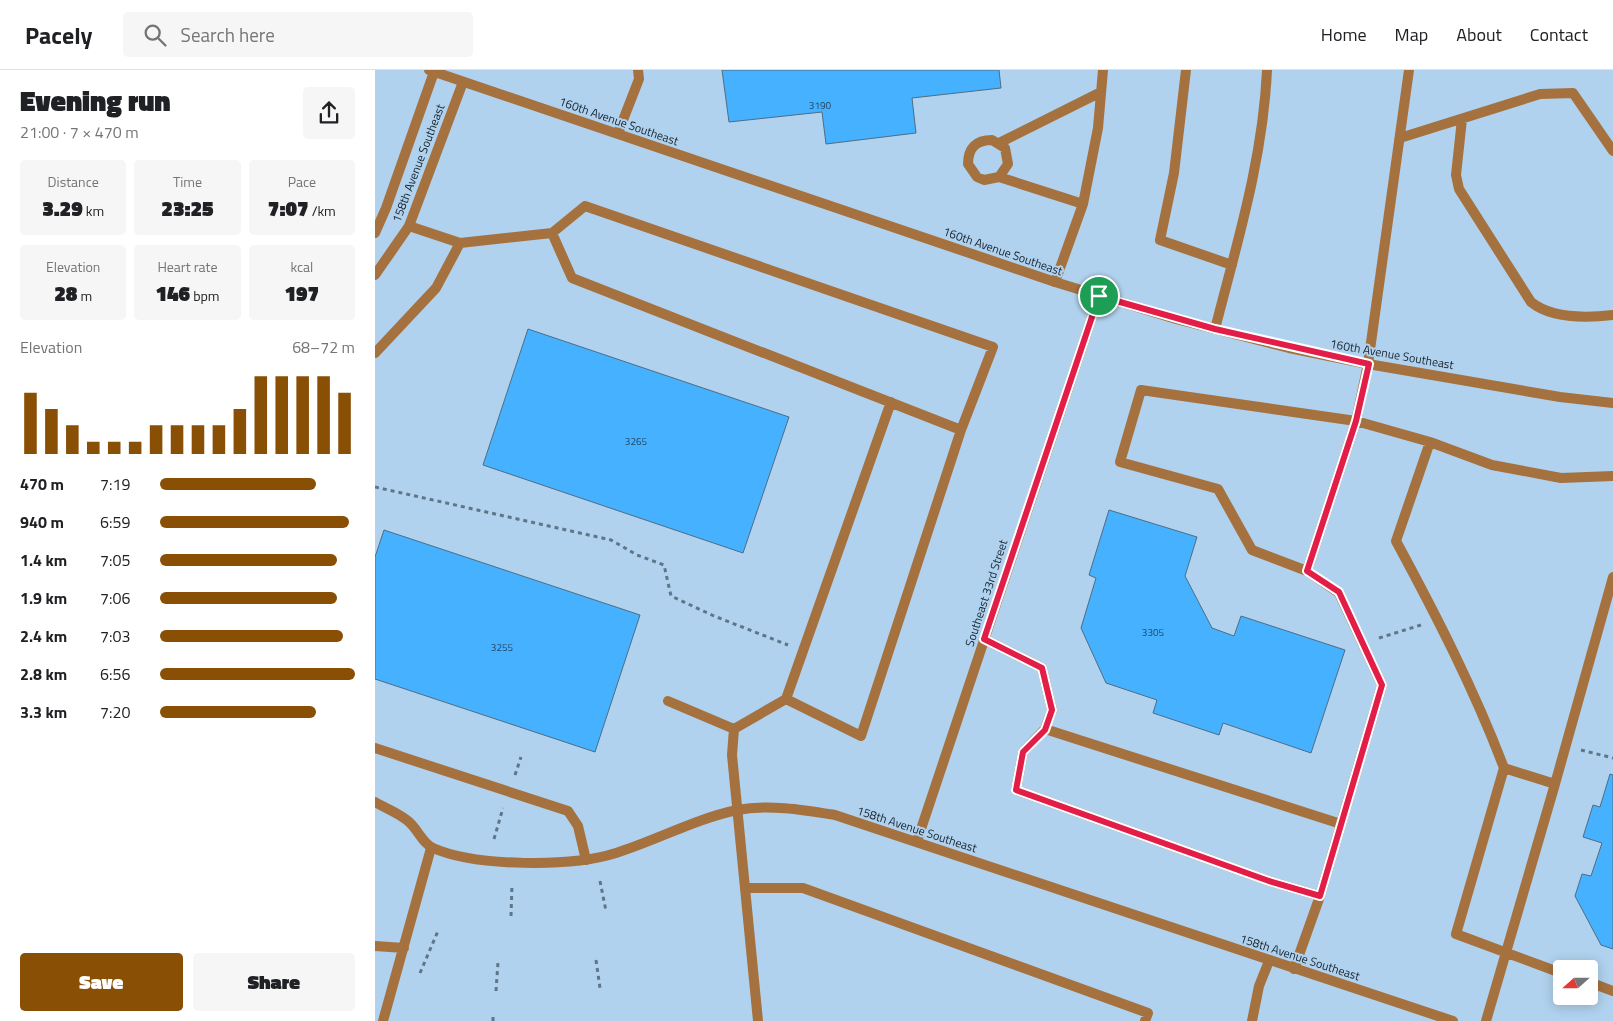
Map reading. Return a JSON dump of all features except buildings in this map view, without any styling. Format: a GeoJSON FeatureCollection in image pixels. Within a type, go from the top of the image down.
{"type":"FeatureCollection","features":[{"type":"Feature","properties":{"kind":"street"},"geometry":{"type":"LineString","coordinates":[[618,133],[639,79],[639,70]]}},
{"type":"Feature","properties":{"kind":"street"},"geometry":{"type":"LineString","coordinates":[[1055,282],[1083,204],[1098,128],[1103,70]]}},
{"type":"Feature","properties":{"kind":"street"},"geometry":{"type":"LineString","coordinates":[[1186,70],[1174,173],[1160,240],[1232,265]]}},
{"type":"Feature","properties":{"kind":"street"},"geometry":{"type":"LineString","coordinates":[[1215,329],[1253,182],[1261,132],[1267,70]]}},
{"type":"Feature","properties":{"kind":"street"},"geometry":{"type":"LineString","coordinates":[[1307,571],[1356,421],[1369,364],[1409,70]]}},
{"type":"Feature","properties":{"kind":"street","name":"160th Avenue Southeast"},"geometry":{"type":"LineString","coordinates":[[431,71],[449,73],[463,82],[1055,282],[1215,329],[1369,364],[1559,397],[1613,403]]}},
{"type":"Feature","properties":{"kind":"street","name":"158th Avenue Southeast"},"geometry":{"type":"LineString","coordinates":[[375,233],[386,208],[431,71]]}},
{"type":"Feature","properties":{"kind":"street","name":"158th Avenue Southeast"},"geometry":{"type":"LineString","coordinates":[[375,275],[409,226],[463,82]]}},
{"type":"Feature","properties":{"kind":"street"},"geometry":{"type":"LineString","coordinates":[[999,143],[1101,92]]}},
{"type":"Feature","properties":{"kind":"street"},"geometry":{"type":"LineString","coordinates":[[1399,138],[1540,94],[1573,94],[1613,151]]}},
{"type":"Feature","properties":{"kind":"street"},"geometry":{"type":"LineString","coordinates":[[1462,119],[1456,175],[1459,189],[1531,302],[1540,310],[1555,313],[1590,318],[1613,315]]}},
{"type":"Feature","properties":{"kind":"street"},"geometry":{"type":"LineString","coordinates":[[999,177],[1005,171],[1008,156],[999,143],[992,140],[977,143],[971,148],[968,164],[977,177],[984,180],[999,177],[1083,204]]}},
{"type":"Feature","properties":{"kind":"street"},"geometry":{"type":"LineString","coordinates":[[409,226],[460,243],[552,233],[585,206],[993,347],[961,430],[861,736],[786,699]]}},
{"type":"Feature","properties":{"kind":"street"},"geometry":{"type":"LineString","coordinates":[[552,233],[572,278],[961,430]]}},
{"type":"Feature","properties":{"kind":"street"},"geometry":{"type":"LineString","coordinates":[[375,353],[436,288],[460,243]]}},
{"type":"Feature","properties":{"kind":"street","name":"Southeast 33rd Street"},"geometry":{"type":"LineString","coordinates":[[917,841],[1099,296]]}},
{"type":"Feature","properties":{"kind":"street"},"geometry":{"type":"LineString","coordinates":[[1294,969],[1320,896],[1382,685],[1339,592],[1307,571],[1252,550],[1218,489],[1120,462],[1141,390],[1356,421],[1430,442],[1500,467],[1561,478],[1613,476]]}},
{"type":"Feature","properties":{"kind":"street"},"geometry":{"type":"LineString","coordinates":[[734,729],[786,699],[891,402]]}},
{"type":"Feature","properties":{"kind":"street"},"geometry":{"type":"LineString","coordinates":[[1430,442],[1395,541],[1438,620],[1482,710],[1504,768],[1456,934],[1506,955],[1553,970]]}},
{"type":"Feature","properties":{"kind":"street"},"geometry":{"type":"LineString","coordinates":[[1486,1021],[1613,577]]}},
{"type":"Feature","properties":{"kind":"street"},"geometry":{"type":"LineString","coordinates":[[984,639],[1042,668],[1052,710],[1045,730],[1023,752],[1016,790],[1269,881],[1320,896]]}},
{"type":"Feature","properties":{"kind":"street"},"geometry":{"type":"LineString","coordinates":[[667,701],[734,729]]}},
{"type":"Feature","properties":{"kind":"street"},"geometry":{"type":"LineString","coordinates":[[734,729],[732,755],[739,810],[758,1021]]}},
{"type":"Feature","properties":{"kind":"street"},"geometry":{"type":"LineString","coordinates":[[1045,730],[1341,824]]}},
{"type":"Feature","properties":{"kind":"street"},"geometry":{"type":"LineString","coordinates":[[375,748],[568,811],[578,826],[586,860]]}},
{"type":"Feature","properties":{"kind":"street"},"geometry":{"type":"LineString","coordinates":[[1504,768],[1555,784]]}},
{"type":"Feature","properties":{"kind":"street"},"geometry":{"type":"LineString","coordinates":[[375,802],[407,820],[431,848],[383,1021]]}},
{"type":"Feature","properties":{"kind":"street","name":"158th Avenue Southeast"},"geometry":{"type":"LineString","coordinates":[[431,848],[499,862],[529,863],[586,860],[616,853],[708,818],[739,810],[796,809],[835,815],[1453,1021]]}},
{"type":"Feature","properties":{"kind":"street"},"geometry":{"type":"LineString","coordinates":[[745,888],[803,888],[1148,1012],[1145,1021]]}},
{"type":"Feature","properties":{"kind":"street"},"geometry":{"type":"LineString","coordinates":[[375,946],[403,948]]}},
{"type":"Feature","properties":{"kind":"street"},"geometry":{"type":"LineString","coordinates":[[1252,1021],[1259,986],[1269,961]]}},
{"type":"Feature","properties":{"kind":"street"},"geometry":{"type":"LineString","coordinates":[[1598,985],[1613,990]]}},
{"type":"Feature","properties":{"kind":"path"},"geometry":{"type":"LineString","coordinates":[[375,487],[611,540],[637,555],[664,565],[671,596],[714,616],[803,650]]}},
{"type":"Feature","properties":{"kind":"path"},"geometry":{"type":"LineString","coordinates":[[1363,643],[1438,620]]}},
{"type":"Feature","properties":{"kind":"path"},"geometry":{"type":"LineString","coordinates":[[1566,746],[1613,758]]}},
{"type":"Feature","properties":{"kind":"path"},"geometry":{"type":"LineString","coordinates":[[514,777],[521,757]]}},
{"type":"Feature","properties":{"kind":"path"},"geometry":{"type":"LineString","coordinates":[[493,839],[505,805]]}},
{"type":"Feature","properties":{"kind":"path"},"geometry":{"type":"LineString","coordinates":[[600,881],[606,911]]}},
{"type":"Feature","properties":{"kind":"path"},"geometry":{"type":"LineString","coordinates":[[511,916],[512,885]]}},
{"type":"Feature","properties":{"kind":"path"},"geometry":{"type":"LineString","coordinates":[[420,973],[438,931]]}},
{"type":"Feature","properties":{"kind":"path"},"geometry":{"type":"LineString","coordinates":[[596,960],[600,988]]}},
{"type":"Feature","properties":{"kind":"path"},"geometry":{"type":"LineString","coordinates":[[496,991],[498,962]]}},
{"type":"Feature","properties":{"kind":"route"},"geometry":{"type":"LineString","coordinates":[[1099,296],[1177,319],[1289,348],[1369,364],[1356,421],[1307,571],[1339,592],[1382,685],[1320,896],[1269,881],[1016,790],[1023,752],[1045,730],[1052,710],[1042,668],[984,639],[1099,296]]}}]}
